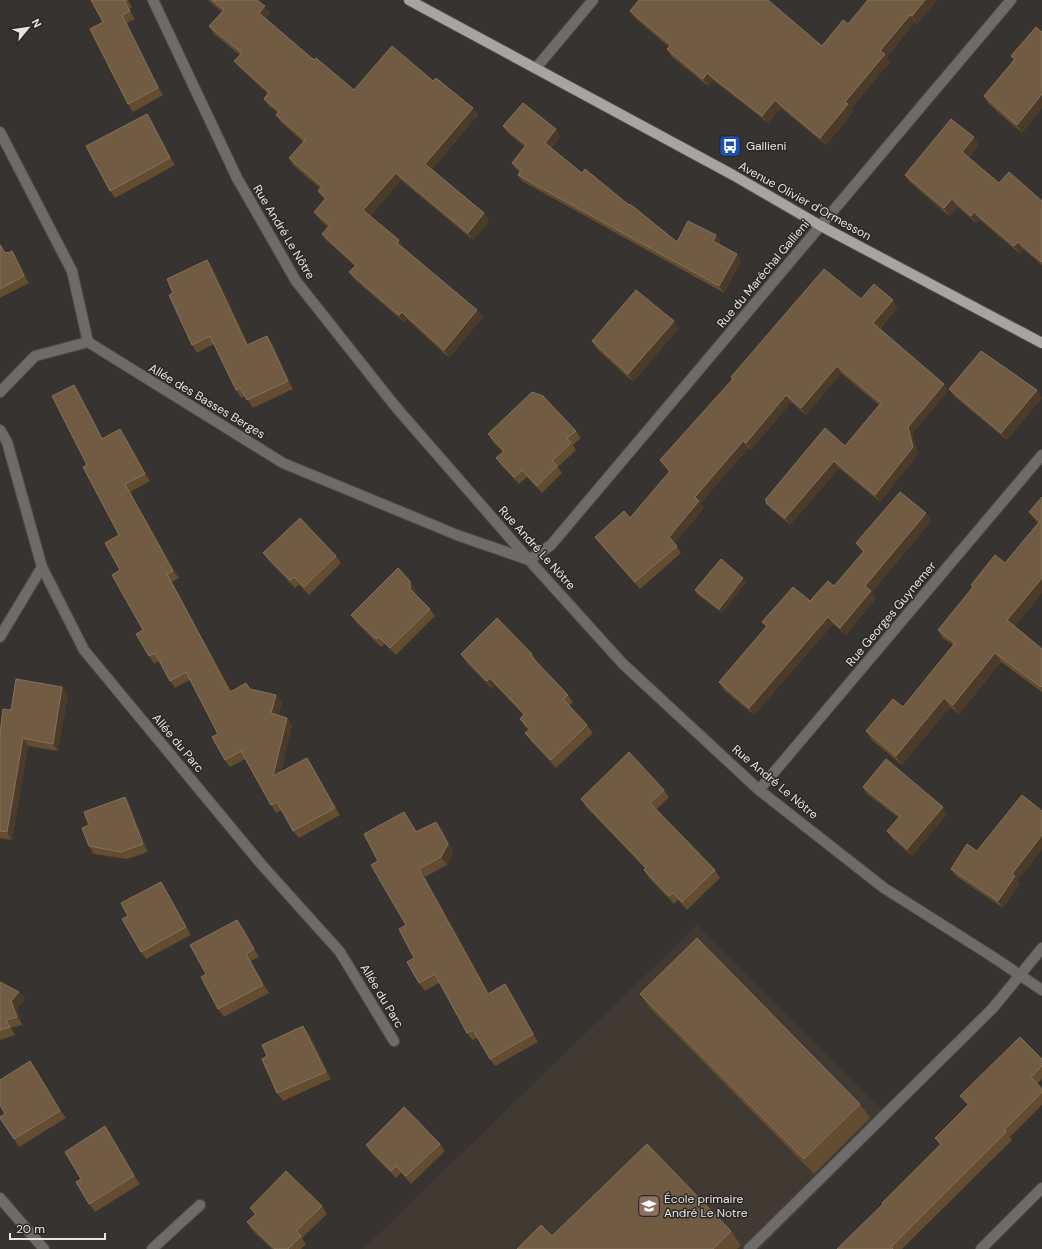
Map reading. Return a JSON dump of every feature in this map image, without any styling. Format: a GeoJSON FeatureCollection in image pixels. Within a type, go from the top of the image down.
{"type":"FeatureCollection","features":[{"type":"Feature","properties":{"kind":"main road","name":"Avenue Olivier d'Ormesson"},"geometry":{"type":"LineString","coordinates":[[410,0],[732,175],[821,226],[1042,342]]}},
{"type":"Feature","properties":{"kind":"street","name":"Rue André Le Nôtre"},"geometry":{"type":"LineString","coordinates":[[153,0],[237,178],[296,281],[395,406],[623,664],[759,790],[884,888],[990,955],[1042,990]]}},
{"type":"Feature","properties":{"kind":"street"},"geometry":{"type":"LineString","coordinates":[[536,68],[593,0]]}},
{"type":"Feature","properties":{"kind":"street","name":"Rue du Maréchal Gallieni"},"geometry":{"type":"LineString","coordinates":[[530,560],[551,545],[1011,0]]}},
{"type":"Feature","properties":{"kind":"street"},"geometry":{"type":"LineString","coordinates":[[0,132],[72,271],[88,342],[35,356],[0,392]]}},
{"type":"Feature","properties":{"kind":"street","name":"Allée des Basses Berges"},"geometry":{"type":"LineString","coordinates":[[88,342],[284,462],[457,534],[530,560]]}},
{"type":"Feature","properties":{"kind":"street","name":"Allée du Parc"},"geometry":{"type":"LineString","coordinates":[[0,430],[7,442],[42,567],[84,650],[262,864],[340,952],[394,1041]]}},
{"type":"Feature","properties":{"kind":"street","name":"Rue Georges Guynemer"},"geometry":{"type":"LineString","coordinates":[[759,790],[1042,455]]}},
{"type":"Feature","properties":{"kind":"street"},"geometry":{"type":"LineString","coordinates":[[0,637],[42,567]]}},
{"type":"Feature","properties":{"kind":"street"},"geometry":{"type":"LineString","coordinates":[[749,1249],[993,1008],[1042,948]]}},
{"type":"Feature","properties":{"kind":"street"},"geometry":{"type":"LineString","coordinates":[[981,1249],[1042,1188]]}},
{"type":"Feature","properties":{"kind":"street"},"geometry":{"type":"LineString","coordinates":[[0,1198],[44,1249]]}},
{"type":"Feature","properties":{"kind":"street"},"geometry":{"type":"LineString","coordinates":[[152,1249],[200,1205]]}},
{"type":"Feature","properties":{"kind":"shaded area"},"geometry":{"type":"Polygon","coordinates":[[[697,925],[891,1118],[760,1249],[363,1249],[697,925]]]}},
{"type":"Feature","properties":{"kind":"building"},"geometry":{"type":"Polygon","coordinates":[[[91,0],[126,0],[124,1],[130,11],[122,15],[158,88],[128,104],[90,29],[103,22],[91,0]]]}},
{"type":"Feature","properties":{"kind":"building"},"geometry":{"type":"Polygon","coordinates":[[[212,0],[257,0],[265,6],[259,13],[314,60],[316,58],[354,90],[392,46],[433,81],[436,78],[473,108],[425,164],[484,213],[468,233],[396,173],[363,210],[399,240],[397,243],[477,310],[444,350],[402,312],[399,315],[349,272],[356,265],[322,234],[330,225],[314,212],[326,198],[318,191],[322,186],[289,158],[305,140],[276,115],[279,111],[264,99],[269,92],[234,61],[242,53],[209,26],[224,10],[212,0]]]}},
{"type":"Feature","properties":{"kind":"building"},"geometry":{"type":"Polygon","coordinates":[[[639,0],[768,0],[822,46],[843,20],[848,24],[868,0],[925,0],[912,16],[910,15],[880,51],[885,54],[845,102],[848,104],[820,138],[775,100],[762,116],[707,73],[703,79],[667,49],[671,45],[630,11],[639,0]]]}},
{"type":"Feature","properties":{"kind":"building"},"geometry":{"type":"Polygon","coordinates":[[[1036,27],[1042,32],[1042,94],[1017,125],[984,96],[1015,59],[1011,56],[1036,27]]]}},
{"type":"Feature","properties":{"kind":"building"},"geometry":{"type":"Polygon","coordinates":[[[523,103],[556,129],[545,143],[582,173],[585,169],[677,242],[688,221],[716,235],[713,241],[737,254],[719,286],[518,175],[521,170],[512,163],[526,145],[503,126],[523,103]]]}},
{"type":"Feature","properties":{"kind":"building"},"geometry":{"type":"Polygon","coordinates":[[[147,114],[170,158],[110,191],[86,146],[147,114]]]}},
{"type":"Feature","properties":{"kind":"building"},"geometry":{"type":"Polygon","coordinates":[[[951,119],[974,137],[962,152],[999,183],[1009,172],[1042,201],[1042,262],[1018,242],[1014,246],[974,212],[971,216],[952,199],[944,208],[905,175],[951,119]]]}},
{"type":"Feature","properties":{"kind":"building"},"geometry":{"type":"Polygon","coordinates":[[[0,245],[5,253],[12,251],[24,276],[0,289],[0,245]]]}},
{"type":"Feature","properties":{"kind":"building"},"geometry":{"type":"Polygon","coordinates":[[[207,260],[247,345],[267,336],[288,381],[247,400],[240,388],[236,390],[210,336],[192,345],[169,295],[173,293],[167,279],[207,260]]]}},
{"type":"Feature","properties":{"kind":"building"},"geometry":{"type":"Polygon","coordinates":[[[824,269],[861,299],[874,284],[893,300],[873,323],[944,384],[908,427],[913,447],[875,495],[834,461],[785,518],[766,503],[767,502],[765,500],[825,428],[845,446],[881,403],[837,366],[801,408],[786,395],[746,443],[743,441],[695,497],[699,501],[669,537],[677,546],[635,582],[595,537],[624,511],[630,518],[670,471],[660,460],[733,379],[731,377],[824,269]]]}},
{"type":"Feature","properties":{"kind":"building"},"geometry":{"type":"Polygon","coordinates":[[[636,290],[674,321],[628,374],[592,341],[636,290]]]}},
{"type":"Feature","properties":{"kind":"building"},"geometry":{"type":"Polygon","coordinates":[[[981,351],[1037,390],[1001,433],[949,389],[981,351]]]}},
{"type":"Feature","properties":{"kind":"building"},"geometry":{"type":"Polygon","coordinates":[[[74,385],[102,439],[120,429],[145,474],[125,484],[173,571],[167,574],[230,692],[246,683],[250,689],[276,695],[271,713],[287,718],[273,776],[307,758],[335,808],[293,831],[277,802],[271,805],[241,751],[225,760],[212,737],[218,734],[186,672],[170,681],[155,653],[149,656],[136,634],[143,630],[112,575],[120,570],[105,543],[119,535],[83,467],[87,465],[52,396],[74,385]]]}},
{"type":"Feature","properties":{"kind":"building"},"geometry":{"type":"Polygon","coordinates":[[[532,392],[543,396],[576,431],[567,438],[571,443],[552,461],[557,466],[537,486],[522,470],[514,477],[496,458],[504,451],[488,434],[532,392]]]}},
{"type":"Feature","properties":{"kind":"building"},"geometry":{"type":"Polygon","coordinates":[[[900,492],[926,513],[865,586],[871,591],[840,628],[828,617],[749,708],[719,682],[767,626],[762,622],[793,587],[810,601],[828,581],[834,586],[864,551],[856,543],[900,492]]]}},
{"type":"Feature","properties":{"kind":"building"},"geometry":{"type":"Polygon","coordinates":[[[1042,497],[1042,578],[1007,620],[1042,649],[1042,686],[1041,687],[995,653],[953,705],[944,698],[896,756],[866,731],[893,699],[903,707],[955,643],[938,630],[973,587],[971,585],[995,555],[1005,563],[1040,521],[1029,512],[1042,497]]]}},
{"type":"Feature","properties":{"kind":"building"},"geometry":{"type":"Polygon","coordinates":[[[300,518],[336,556],[304,587],[294,577],[290,580],[263,553],[300,518]]]}},
{"type":"Feature","properties":{"kind":"building"},"geometry":{"type":"Polygon","coordinates":[[[721,559],[743,578],[719,609],[695,590],[721,559]]]}},
{"type":"Feature","properties":{"kind":"building"},"geometry":{"type":"Polygon","coordinates":[[[398,568],[410,581],[410,589],[430,609],[390,648],[379,637],[376,639],[351,615],[398,568]]]}},
{"type":"Feature","properties":{"kind":"building"},"geometry":{"type":"Polygon","coordinates":[[[497,618],[532,654],[531,656],[568,695],[563,699],[587,725],[551,760],[525,733],[530,729],[520,719],[524,714],[490,678],[487,681],[461,654],[497,618]]]}},
{"type":"Feature","properties":{"kind":"building"},"geometry":{"type":"Polygon","coordinates":[[[16,679],[62,687],[53,744],[23,738],[7,832],[0,831],[0,733],[3,709],[11,710],[16,679]]]}},
{"type":"Feature","properties":{"kind":"building"},"geometry":{"type":"Polygon","coordinates":[[[629,752],[664,790],[650,803],[715,870],[682,902],[673,893],[669,896],[644,870],[646,868],[581,799],[629,752]]]}},
{"type":"Feature","properties":{"kind":"building"},"geometry":{"type":"Polygon","coordinates":[[[886,759],[943,807],[907,849],[887,831],[900,816],[863,787],[886,759]]]}},
{"type":"Feature","properties":{"kind":"building"},"geometry":{"type":"Polygon","coordinates":[[[1022,795],[1042,811],[1042,835],[1012,874],[1015,876],[998,901],[951,869],[967,844],[977,851],[1022,795]]]}},
{"type":"Feature","properties":{"kind":"building"},"geometry":{"type":"Polygon","coordinates":[[[125,797],[143,844],[121,852],[89,846],[82,828],[89,825],[84,812],[125,797]]]}},
{"type":"Feature","properties":{"kind":"building"},"geometry":{"type":"Polygon","coordinates":[[[404,812],[416,832],[436,822],[448,844],[441,857],[419,869],[488,994],[505,984],[533,1034],[490,1059],[473,1030],[467,1033],[435,974],[419,983],[407,962],[414,958],[399,929],[406,925],[371,865],[378,861],[364,834],[404,812]]]}},
{"type":"Feature","properties":{"kind":"building"},"geometry":{"type":"Polygon","coordinates":[[[161,882],[186,927],[141,952],[122,919],[128,916],[121,903],[161,882]]]}},
{"type":"Feature","properties":{"kind":"building"},"geometry":{"type":"Polygon","coordinates":[[[237,920],[254,949],[246,954],[263,985],[218,1009],[201,977],[206,974],[190,945],[237,920]]]}},
{"type":"Feature","properties":{"kind":"building"},"geometry":{"type":"Polygon","coordinates":[[[697,938],[860,1104],[804,1159],[640,994],[697,938]]]}},
{"type":"Feature","properties":{"kind":"building"},"geometry":{"type":"Polygon","coordinates":[[[0,982],[19,992],[11,1001],[17,1017],[6,1020],[10,1027],[0,1030],[0,982]]]}},
{"type":"Feature","properties":{"kind":"building"},"geometry":{"type":"Polygon","coordinates":[[[303,1026],[326,1072],[277,1093],[262,1059],[267,1056],[262,1045],[303,1026]]]}},
{"type":"Feature","properties":{"kind":"building"},"geometry":{"type":"Polygon","coordinates":[[[1020,1037],[1042,1059],[1042,1066],[1031,1077],[1042,1089],[1042,1092],[1004,1130],[1006,1132],[891,1247],[893,1249],[837,1249],[941,1144],[935,1138],[969,1104],[960,1096],[1020,1037]]]}},
{"type":"Feature","properties":{"kind":"building"},"geometry":{"type":"Polygon","coordinates":[[[30,1061],[60,1111],[14,1139],[0,1118],[5,1114],[0,1105],[0,1080],[30,1061]]]}},
{"type":"Feature","properties":{"kind":"building"},"geometry":{"type":"Polygon","coordinates":[[[404,1107],[440,1144],[406,1176],[396,1166],[391,1171],[366,1145],[404,1107]]]}},
{"type":"Feature","properties":{"kind":"building"},"geometry":{"type":"Polygon","coordinates":[[[105,1126],[134,1176],[89,1204],[76,1182],[81,1179],[65,1152],[105,1126]]]}},
{"type":"Feature","properties":{"kind":"building"},"geometry":{"type":"Polygon","coordinates":[[[647,1144],[731,1231],[713,1249],[517,1249],[541,1225],[552,1236],[647,1144]]]}},
{"type":"Feature","properties":{"kind":"building"},"geometry":{"type":"Polygon","coordinates":[[[286,1171],[322,1206],[296,1231],[301,1236],[288,1249],[275,1249],[247,1222],[256,1214],[250,1208],[286,1171]]]}},
{"type":"Feature","properties":{"kind":"place","name":"Gallieni"},"geometry":{"type":"Point","coordinates":[730,146]}},
{"type":"Feature","properties":{"kind":"place","name":"École primaire André Le Notre"},"geometry":{"type":"Point","coordinates":[649,1206]}}]}
